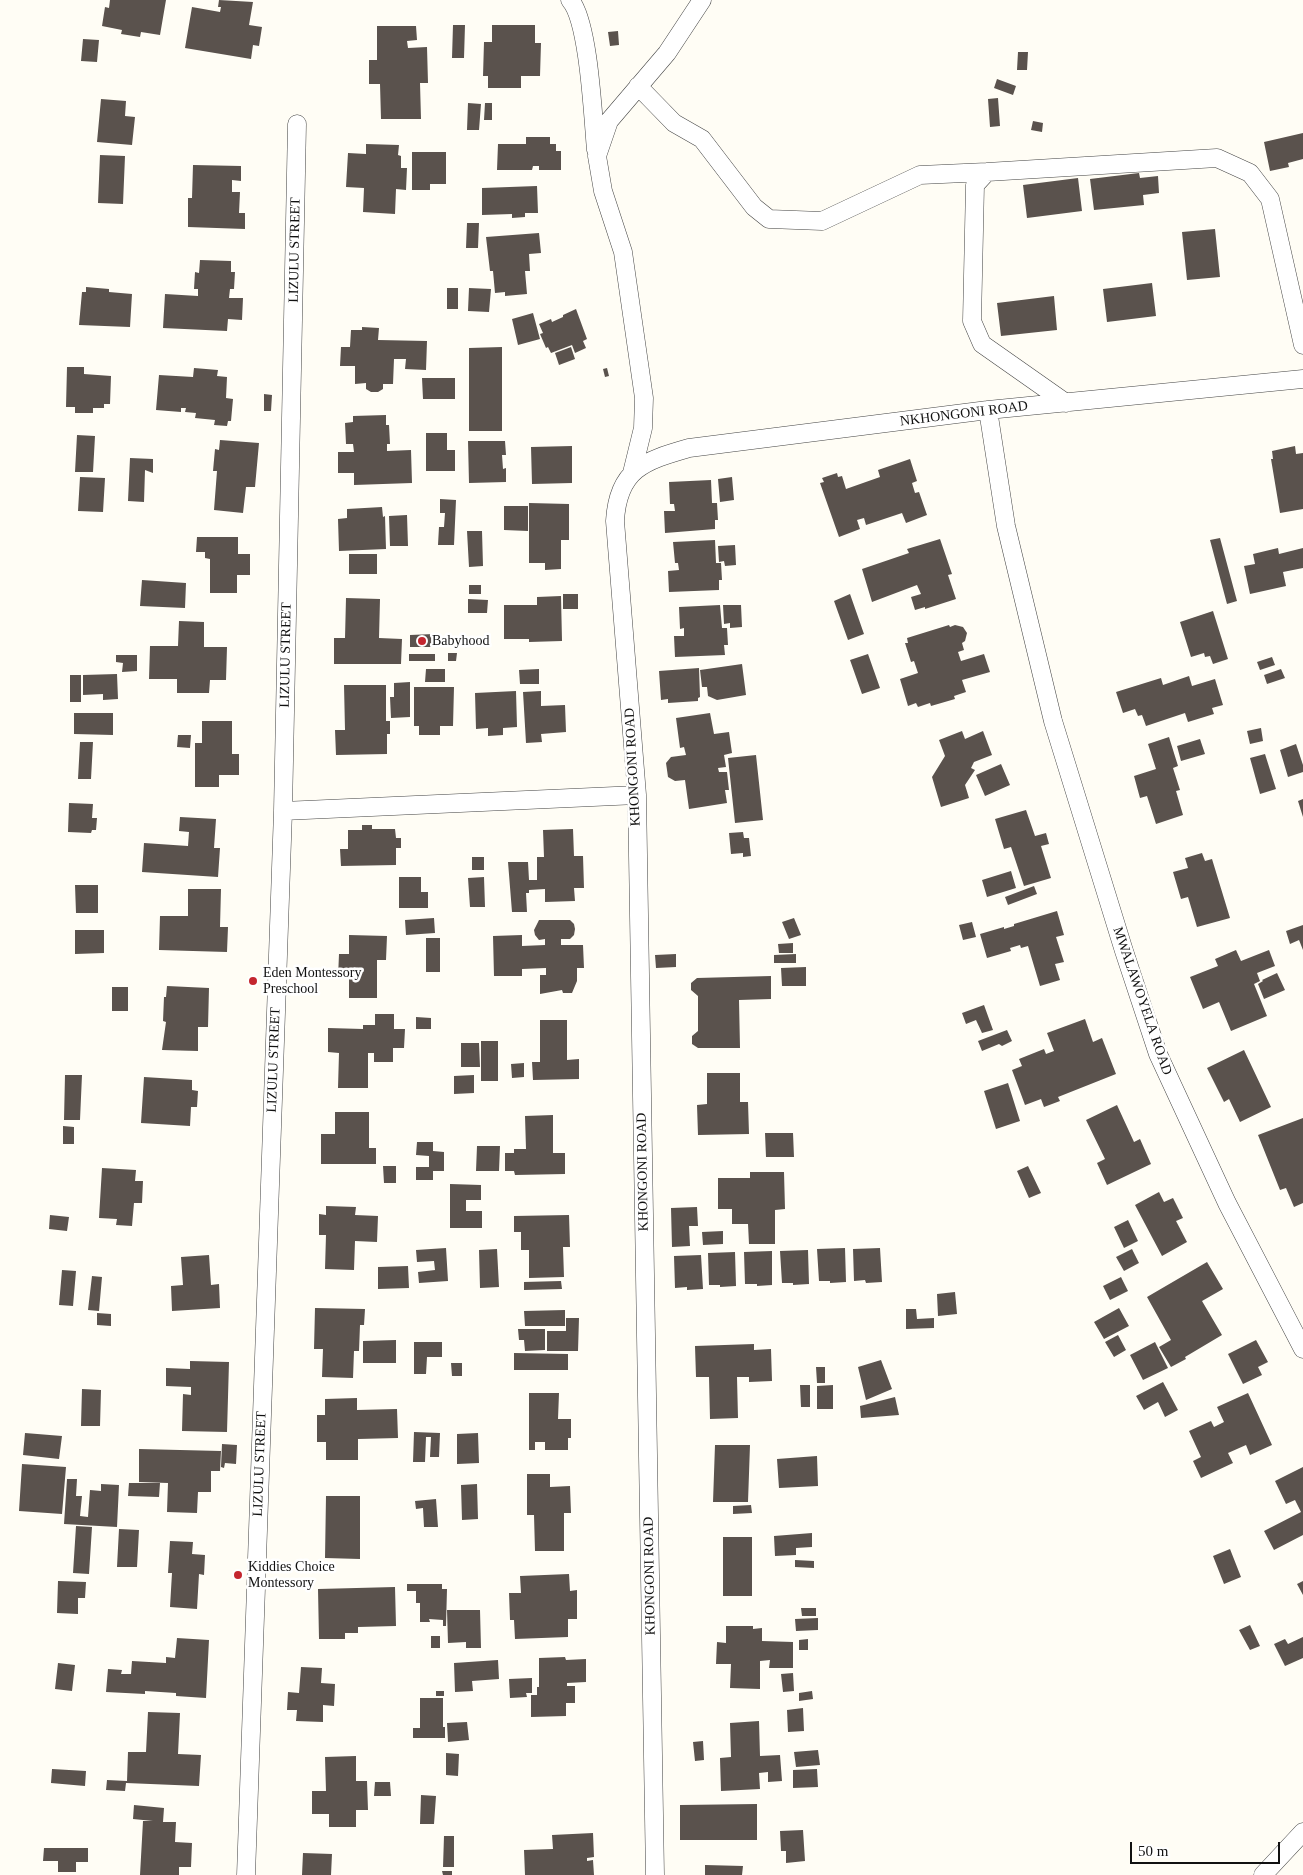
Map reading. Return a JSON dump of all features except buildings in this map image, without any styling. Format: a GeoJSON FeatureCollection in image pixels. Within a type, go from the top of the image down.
{"type":"FeatureCollection","features":[{"type":"Feature","properties":{"kind":"street"},"geometry":{"type":"LineString","coordinates":[[570,0],[581,20],[585,39],[596,156],[603,191],[624,252],[644,398],[643,428],[632,473]]}},
{"type":"Feature","properties":{"kind":"street"},"geometry":{"type":"LineString","coordinates":[[596,156],[609,121],[667,53],[702,0]]}},
{"type":"Feature","properties":{"kind":"street"},"geometry":{"type":"LineString","coordinates":[[638,86],[674,123],[702,139],[754,207],[770,219],[822,221],[920,176],[1217,158],[1250,172],[1270,199],[1303,346]]}},
{"type":"Feature","properties":{"kind":"street","name":"LIZULU STREET"},"geometry":{"type":"LineString","coordinates":[[246,1875],[283,811],[297,124]]}},
{"type":"Feature","properties":{"kind":"street"},"geometry":{"type":"LineString","coordinates":[[987,172],[975,185],[972,321],[982,344],[1066,403]]}},
{"type":"Feature","properties":{"kind":"street","name":"NKHONGONI ROAD"},"geometry":{"type":"LineString","coordinates":[[632,473],[649,462],[689,448],[988,410],[1303,380]]}},
{"type":"Feature","properties":{"kind":"street","name":"MWALAWOYELA ROAD"},"geometry":{"type":"LineString","coordinates":[[988,410],[1006,526],[1053,721],[1121,942],[1158,1054],[1228,1203],[1303,1349]]}},
{"type":"Feature","properties":{"kind":"street","name":"KHONGONI ROAD"},"geometry":{"type":"LineString","coordinates":[[632,473],[621,486],[616,502],[615,520],[636,795],[655,1875]]}},
{"type":"Feature","properties":{"kind":"street"},"geometry":{"type":"LineString","coordinates":[[283,811],[636,795]]}},
{"type":"Feature","properties":{"kind":"street"},"geometry":{"type":"LineString","coordinates":[[1263,1875],[1303,1832]]}},
{"type":"Feature","properties":{"kind":"place","name":"Babyhood"},"geometry":{"type":"Point","coordinates":[422,641]}},
{"type":"Feature","properties":{"kind":"place","name":"Eden Montessory Preschool"},"geometry":{"type":"Point","coordinates":[253,981]}},
{"type":"Feature","properties":{"kind":"place","name":"Kiddies Choice Montessory"},"geometry":{"type":"Point","coordinates":[238,1575]}}]}
